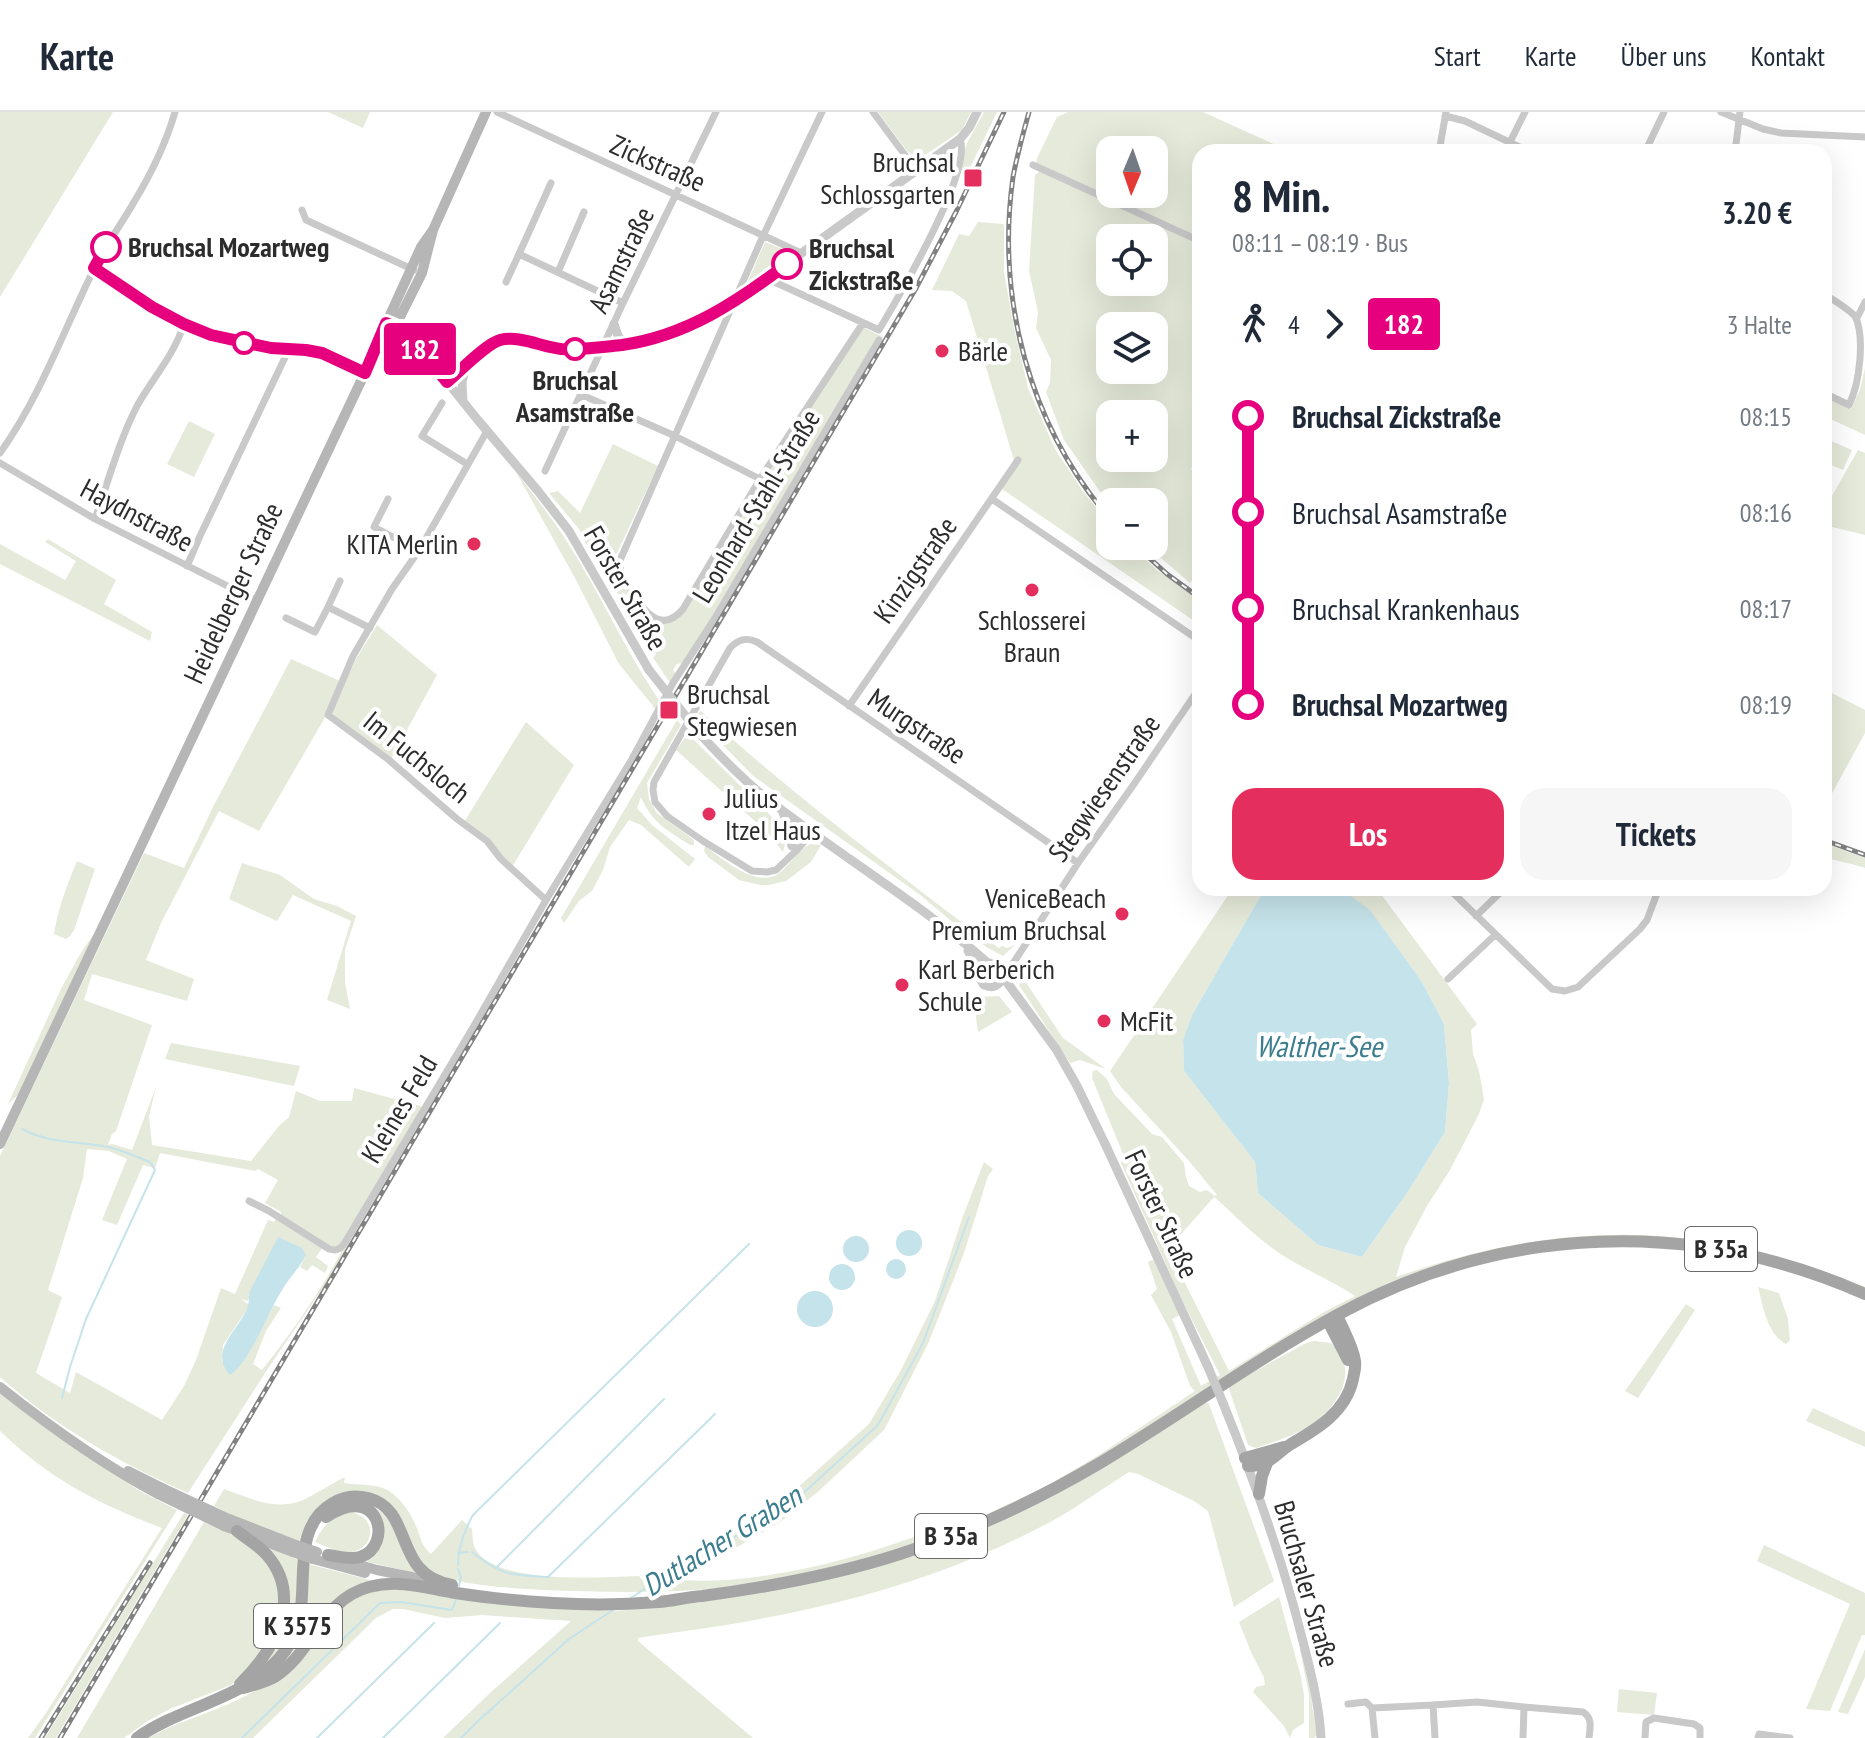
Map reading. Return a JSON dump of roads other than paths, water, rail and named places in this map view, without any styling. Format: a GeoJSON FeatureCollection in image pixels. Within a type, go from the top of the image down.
{"type":"FeatureCollection","features":[{"type":"Feature","properties":{"kind":"main road","name":"Heidelberger Straße"},"geometry":{"type":"LineString","coordinates":[[0,1144],[365,373],[417,271],[486,112]]}},
{"type":"Feature","properties":{"kind":"main road","name":"B 35a"},"geometry":{"type":"LineString","coordinates":[[319,1555],[449,1587],[550,1603],[663,1602],[779,1585],[900,1554],[942,1540],[1013,1509],[1075,1477],[1334,1317],[1406,1282],[1500,1253],[1606,1241],[1697,1245],[1743,1253],[1817,1275],[1865,1294]]}},
{"type":"Feature","properties":{"kind":"main road"},"geometry":{"type":"LineString","coordinates":[[1334,1317],[1331,1327],[1354,1377]]}},
{"type":"Feature","properties":{"kind":"main road"},"geometry":{"type":"LineString","coordinates":[[1259,1494],[1267,1463],[1323,1424],[1350,1392],[1356,1366],[1334,1317]]}},
{"type":"Feature","properties":{"kind":"main road"},"geometry":{"type":"LineString","coordinates":[[1299,1337],[1321,1335],[1338,1341]]}},
{"type":"Feature","properties":{"kind":"main road","name":"B 35a"},"geometry":{"type":"LineString","coordinates":[[0,1387],[120,1472],[226,1522],[404,1583],[449,1587]]}},
{"type":"Feature","properties":{"kind":"main road"},"geometry":{"type":"LineString","coordinates":[[1247,1462],[1287,1447]]}},
{"type":"Feature","properties":{"kind":"main road"},"geometry":{"type":"LineString","coordinates":[[1247,1462],[1267,1463]]}},
{"type":"Feature","properties":{"kind":"main road"},"geometry":{"type":"LineString","coordinates":[[298,1546],[314,1519],[329,1505],[354,1496],[372,1499],[381,1503],[398,1522],[413,1561],[426,1574],[449,1587]]}},
{"type":"Feature","properties":{"kind":"main road"},"geometry":{"type":"LineString","coordinates":[[298,1546],[326,1517],[345,1506],[360,1505],[372,1513],[379,1532],[376,1544],[367,1554],[354,1558],[319,1555]]}},
{"type":"Feature","properties":{"kind":"main road","name":"B 35a"},"geometry":{"type":"LineString","coordinates":[[226,1522],[237,1531],[298,1546]]}},
{"type":"Feature","properties":{"kind":"main road"},"geometry":{"type":"LineString","coordinates":[[237,1531],[260,1548],[275,1566],[282,1585],[283,1612],[271,1647],[237,1691]]}},
{"type":"Feature","properties":{"kind":"main road","name":"K 3575"},"geometry":{"type":"LineString","coordinates":[[137,1738],[167,1720],[237,1691],[274,1664],[295,1634],[302,1608],[298,1546]]}},
{"type":"Feature","properties":{"kind":"main road"},"geometry":{"type":"LineString","coordinates":[[237,1691],[278,1675],[301,1653],[333,1608],[350,1595],[370,1587],[404,1583]]}},
{"type":"Feature","properties":{"kind":"main road","name":"B 35a"},"geometry":{"type":"LineString","coordinates":[[622,1602],[645,1597],[695,1596]]}},
{"type":"Feature","properties":{"kind":"street"},"geometry":{"type":"LineString","coordinates":[[0,453],[25,413],[94,268],[153,167],[175,112]]}},
{"type":"Feature","properties":{"kind":"street","name":"Zickstraße"},"geometry":{"type":"LineString","coordinates":[[497,112],[801,253]]}},
{"type":"Feature","properties":{"kind":"street","name":"Asamstraße"},"geometry":{"type":"LineString","coordinates":[[545,471],[716,112]]}},
{"type":"Feature","properties":{"kind":"street"},"geometry":{"type":"LineString","coordinates":[[822,112],[763,236],[621,558],[620,572],[649,616],[667,620],[683,609],[760,479],[863,323]]}},
{"type":"Feature","properties":{"kind":"street"},"geometry":{"type":"LineString","coordinates":[[873,112],[916,170]]}},
{"type":"Feature","properties":{"kind":"street"},"geometry":{"type":"LineString","coordinates":[[1510,142],[1525,112]]}},
{"type":"Feature","properties":{"kind":"street"},"geometry":{"type":"LineString","coordinates":[[1649,144],[1664,112]]}},
{"type":"Feature","properties":{"kind":"street"},"geometry":{"type":"LineString","coordinates":[[1721,112],[1740,116],[1763,129],[1781,133],[1865,137]]}},
{"type":"Feature","properties":{"kind":"street"},"geometry":{"type":"LineString","coordinates":[[447,382],[502,339],[560,349],[603,347],[679,330],[706,318],[768,279],[960,139],[976,113]]}},
{"type":"Feature","properties":{"kind":"street"},"geometry":{"type":"LineString","coordinates":[[1440,144],[1446,114],[1514,144]]}},
{"type":"Feature","properties":{"kind":"street"},"geometry":{"type":"LineString","coordinates":[[1736,144],[1740,116]]}},
{"type":"Feature","properties":{"kind":"street"},"geometry":{"type":"LineString","coordinates":[[768,279],[879,330],[938,223],[957,168],[963,144],[960,139]]}},
{"type":"Feature","properties":{"kind":"street"},"geometry":{"type":"LineString","coordinates":[[935,157],[957,168]]}},
{"type":"Feature","properties":{"kind":"street"},"geometry":{"type":"LineString","coordinates":[[1033,165],[1192,237]]}},
{"type":"Feature","properties":{"kind":"street"},"geometry":{"type":"LineString","coordinates":[[506,282],[551,183]]}},
{"type":"Feature","properties":{"kind":"street"},"geometry":{"type":"LineString","coordinates":[[302,210],[306,220],[417,271]]}},
{"type":"Feature","properties":{"kind":"street"},"geometry":{"type":"LineString","coordinates":[[558,272],[584,212]]}},
{"type":"Feature","properties":{"kind":"street"},"geometry":{"type":"LineString","coordinates":[[519,254],[623,303]]}},
{"type":"Feature","properties":{"kind":"street"},"geometry":{"type":"LineString","coordinates":[[94,268],[152,307],[211,335],[244,343],[322,353],[365,373]]}},
{"type":"Feature","properties":{"kind":"street"},"geometry":{"type":"LineString","coordinates":[[1832,300],[1857,318],[1864,334],[1862,371],[1849,405],[1832,397]]}},
{"type":"Feature","properties":{"kind":"street"},"geometry":{"type":"LineString","coordinates":[[1857,318],[1865,302]]}},
{"type":"Feature","properties":{"kind":"street"},"geometry":{"type":"LineString","coordinates":[[95,519],[138,405],[166,363],[184,324]]}},
{"type":"Feature","properties":{"kind":"street"},"geometry":{"type":"LineString","coordinates":[[614,324],[625,344]]}},
{"type":"Feature","properties":{"kind":"street","name":"Forster Straße"},"geometry":{"type":"LineString","coordinates":[[390,325],[400,338],[422,351]]}},
{"type":"Feature","properties":{"kind":"street","name":"Forster Straße"},"geometry":{"type":"LineString","coordinates":[[390,325],[407,332],[569,531],[649,670],[699,733],[730,766],[782,810],[911,901],[994,970],[1056,1049],[1107,1148],[1208,1367],[1247,1462]]}},
{"type":"Feature","properties":{"kind":"street","name":"Leonhard-Stahl-Straße"},"geometry":{"type":"LineString","coordinates":[[546,900],[879,340]]}},
{"type":"Feature","properties":{"kind":"street"},"geometry":{"type":"LineString","coordinates":[[374,357],[389,347],[410,346]]}},
{"type":"Feature","properties":{"kind":"street"},"geometry":{"type":"LineString","coordinates":[[187,566],[289,349]]}},
{"type":"Feature","properties":{"kind":"street"},"geometry":{"type":"LineString","coordinates":[[463,402],[462,382],[466,366]]}},
{"type":"Feature","properties":{"kind":"street"},"geometry":{"type":"LineString","coordinates":[[582,395],[675,436],[760,479]]}},
{"type":"Feature","properties":{"kind":"street"},"geometry":{"type":"LineString","coordinates":[[442,403],[422,436],[467,464]]}},
{"type":"Feature","properties":{"kind":"street","name":"Im Fuchsloch"},"geometry":{"type":"LineString","coordinates":[[487,431],[419,551],[392,589],[353,656],[328,715],[389,760],[487,841],[501,859],[546,900]]}},
{"type":"Feature","properties":{"kind":"street","name":"Kinzigstraße"},"geometry":{"type":"LineString","coordinates":[[849,706],[1018,460]]}},
{"type":"Feature","properties":{"kind":"street","name":"Haydnstraße"},"geometry":{"type":"LineString","coordinates":[[0,463],[95,519],[257,601]]}},
{"type":"Feature","properties":{"kind":"street"},"geometry":{"type":"LineString","coordinates":[[388,499],[374,527],[419,551]]}},
{"type":"Feature","properties":{"kind":"street"},"geometry":{"type":"LineString","coordinates":[[992,499],[1192,636]]}},
{"type":"Feature","properties":{"kind":"street"},"geometry":{"type":"LineString","coordinates":[[286,618],[315,632],[340,581]]}},
{"type":"Feature","properties":{"kind":"street"},"geometry":{"type":"LineString","coordinates":[[328,607],[370,628]]}},
{"type":"Feature","properties":{"kind":"street","name":"Murgstraße"},"geometry":{"type":"LineString","coordinates":[[787,859],[776,870],[752,871],[667,816],[655,802],[654,782],[730,648],[739,640],[752,640],[1078,863]]}},
{"type":"Feature","properties":{"kind":"street","name":"Stegwiesenstraße"},"geometry":{"type":"LineString","coordinates":[[994,970],[1011,966],[1192,699]]}},
{"type":"Feature","properties":{"kind":"street"},"geometry":{"type":"LineString","coordinates":[[782,810],[792,846]]}},
{"type":"Feature","properties":{"kind":"street"},"geometry":{"type":"LineString","coordinates":[[787,859],[797,850],[809,830]]}},
{"type":"Feature","properties":{"kind":"street"},"geometry":{"type":"LineString","coordinates":[[787,859],[792,846],[809,830]]}},
{"type":"Feature","properties":{"kind":"street"},"geometry":{"type":"LineString","coordinates":[[1456,896],[1552,989],[1565,991],[1578,987],[1640,929],[1656,896]]}},
{"type":"Feature","properties":{"kind":"street"},"geometry":{"type":"LineString","coordinates":[[1476,916],[1497,896]]}},
{"type":"Feature","properties":{"kind":"street","name":"Kleines Feld"},"geometry":{"type":"LineString","coordinates":[[249,1201],[329,1249],[340,1249],[447,1073],[546,900]]}},
{"type":"Feature","properties":{"kind":"street"},"geometry":{"type":"LineString","coordinates":[[1448,979],[1495,935]]}},
{"type":"Feature","properties":{"kind":"street"},"geometry":{"type":"LineString","coordinates":[[994,970],[996,986]]}},
{"type":"Feature","properties":{"kind":"street","name":"Forster Straße"},"geometry":{"type":"LineString","coordinates":[[994,970],[979,977],[984,985],[996,986],[1017,999]]}},
{"type":"Feature","properties":{"kind":"street","name":"Bruchsaler Straße"},"geometry":{"type":"LineString","coordinates":[[1247,1462],[1293,1601],[1327,1737]]}},
{"type":"Feature","properties":{"kind":"street"},"geometry":{"type":"LineString","coordinates":[[1348,1704],[1366,1702],[1372,1708],[1375,1738]]}},
{"type":"Feature","properties":{"kind":"street"},"geometry":{"type":"LineString","coordinates":[[1372,1708],[1477,1702],[1583,1712],[1590,1722],[1589,1738]]}},
{"type":"Feature","properties":{"kind":"street"},"geometry":{"type":"LineString","coordinates":[[1431,1738],[1433,1705]]}},
{"type":"Feature","properties":{"kind":"street"},"geometry":{"type":"LineString","coordinates":[[1523,1738],[1524,1707]]}},
{"type":"Feature","properties":{"kind":"street"},"geometry":{"type":"LineString","coordinates":[[1645,1738],[1646,1722],[1654,1718],[1694,1724],[1700,1728],[1700,1738]]}},
{"type":"Feature","properties":{"kind":"street"},"geometry":{"type":"LineString","coordinates":[[1758,1738],[1759,1734],[1790,1738]]}},
{"type":"Feature","properties":{"kind":"water","name":"Walther-See"},"geometry":{"type":"Polygon","coordinates":[[[1260,896],[1351,896],[1370,910],[1422,982],[1444,1024],[1449,1083],[1445,1132],[1362,1257],[1318,1245],[1258,1193],[1255,1162],[1184,1071],[1183,1040],[1192,1015],[1260,896]]]}},
{"type":"Feature","properties":{"kind":"water"},"geometry":{"type":"Polygon","coordinates":[[[909,1230],[918,1234],[922,1243],[918,1252],[909,1256],[900,1252],[896,1243],[900,1234],[909,1230]]]}},
{"type":"Feature","properties":{"kind":"water"},"geometry":{"type":"Polygon","coordinates":[[[856,1236],[865,1240],[869,1249],[865,1258],[856,1262],[847,1258],[843,1249],[847,1240],[856,1236]]]}},
{"type":"Feature","properties":{"kind":"water"},"geometry":{"type":"Polygon","coordinates":[[[278,1237],[302,1248],[306,1255],[278,1297],[245,1358],[230,1375],[224,1367],[223,1350],[246,1311],[249,1293],[278,1237]]]}},
{"type":"Feature","properties":{"kind":"water"},"geometry":{"type":"Polygon","coordinates":[[[892,1259],[900,1259],[906,1269],[900,1279],[892,1279],[886,1273],[886,1265],[892,1259]]]}},
{"type":"Feature","properties":{"kind":"water"},"geometry":{"type":"Polygon","coordinates":[[[842,1264],[851,1268],[855,1277],[851,1286],[842,1290],[833,1286],[829,1277],[833,1268],[842,1264]]]}},
{"type":"Feature","properties":{"kind":"water"},"geometry":{"type":"Polygon","coordinates":[[[815,1291],[828,1296],[833,1309],[828,1322],[815,1327],[802,1322],[797,1309],[802,1296],[815,1291]]]}},
{"type":"Feature","properties":{"kind":"waterway"},"geometry":{"type":"LineString","coordinates":[[22,1129],[54,1140],[119,1150],[150,1162],[155,1170],[86,1319],[62,1398]]}},
{"type":"Feature","properties":{"kind":"waterway","name":"Dutlacher Graben"},"geometry":{"type":"LineString","coordinates":[[631,1598],[788,1507],[878,1425],[923,1343],[969,1217]]}},
{"type":"Feature","properties":{"kind":"waterway"},"geometry":{"type":"LineString","coordinates":[[458,1565],[462,1539],[473,1515],[749,1244]]}},
{"type":"Feature","properties":{"kind":"waterway"},"geometry":{"type":"LineString","coordinates":[[496,1568],[664,1399]]}},
{"type":"Feature","properties":{"kind":"waterway"},"geometry":{"type":"LineString","coordinates":[[472,1552],[507,1573],[548,1577],[715,1414]]}},
{"type":"Feature","properties":{"kind":"waterway"},"geometry":{"type":"LineString","coordinates":[[458,1553],[468,1552]]}},
{"type":"Feature","properties":{"kind":"waterway"},"geometry":{"type":"LineString","coordinates":[[458,1569],[461,1577],[459,1586]]}},
{"type":"Feature","properties":{"kind":"waterway"},"geometry":{"type":"LineString","coordinates":[[242,1738],[380,1603],[401,1602],[452,1610],[457,1597]]}},
{"type":"Feature","properties":{"kind":"waterway","name":"Dutlacher Graben"},"geometry":{"type":"LineString","coordinates":[[461,1738],[569,1639],[613,1610]]}},
{"type":"Feature","properties":{"kind":"waterway"},"geometry":{"type":"LineString","coordinates":[[317,1738],[434,1623]]}},
{"type":"Feature","properties":{"kind":"waterway"},"geometry":{"type":"LineString","coordinates":[[383,1738],[500,1623]]}},
{"type":"Feature","properties":{"kind":"railway"},"geometry":{"type":"LineString","coordinates":[[60,1738],[915,290],[1004,112]]}},
{"type":"Feature","properties":{"kind":"railway"},"geometry":{"type":"LineString","coordinates":[[1029,112],[1013,177],[1009,223],[1015,314],[1039,402],[1058,443],[1096,500]]}},
{"type":"Feature","properties":{"kind":"railway"},"geometry":{"type":"LineString","coordinates":[[1152,560],[1192,592]]}},
{"type":"Feature","properties":{"kind":"railway"},"geometry":{"type":"LineString","coordinates":[[1832,843],[1865,855]]}},
{"type":"Feature","properties":{"kind":"railway"},"geometry":{"type":"LineString","coordinates":[[41,1738],[150,1563]]}},
{"type":"Feature","properties":{"kind":"place","name":"Bruchsal Schlossgarten"},"geometry":{"type":"Point","coordinates":[973,178]}},
{"type":"Feature","properties":{"kind":"place","name":"Bruchsal Mozartweg"},"geometry":{"type":"Point","coordinates":[106,247]}},
{"type":"Feature","properties":{"kind":"place","name":"Bruchsal Zickstraße"},"geometry":{"type":"Point","coordinates":[787,264]}},
{"type":"Feature","properties":{"kind":"place","name":"Bruchsal Asamstraße"},"geometry":{"type":"Point","coordinates":[575,349]}},
{"type":"Feature","properties":{"kind":"place","name":"Bärle"},"geometry":{"type":"Point","coordinates":[942,351]}},
{"type":"Feature","properties":{"kind":"place","name":"KITA Merlin"},"geometry":{"type":"Point","coordinates":[474,544]}},
{"type":"Feature","properties":{"kind":"place","name":"Schlosserei Braun"},"geometry":{"type":"Point","coordinates":[1032,590]}},
{"type":"Feature","properties":{"kind":"place","name":"Bruchsal Stegwiesen"},"geometry":{"type":"Point","coordinates":[669,710]}},
{"type":"Feature","properties":{"kind":"place","name":"Julius Itzel Haus"},"geometry":{"type":"Point","coordinates":[709,814]}},
{"type":"Feature","properties":{"kind":"place","name":"VeniceBeach Premium Bruchsal"},"geometry":{"type":"Point","coordinates":[1122,914]}},
{"type":"Feature","properties":{"kind":"place","name":"Karl Berberich Schule"},"geometry":{"type":"Point","coordinates":[902,985]}},
{"type":"Feature","properties":{"kind":"place","name":"McFit"},"geometry":{"type":"Point","coordinates":[1104,1021]}}]}
